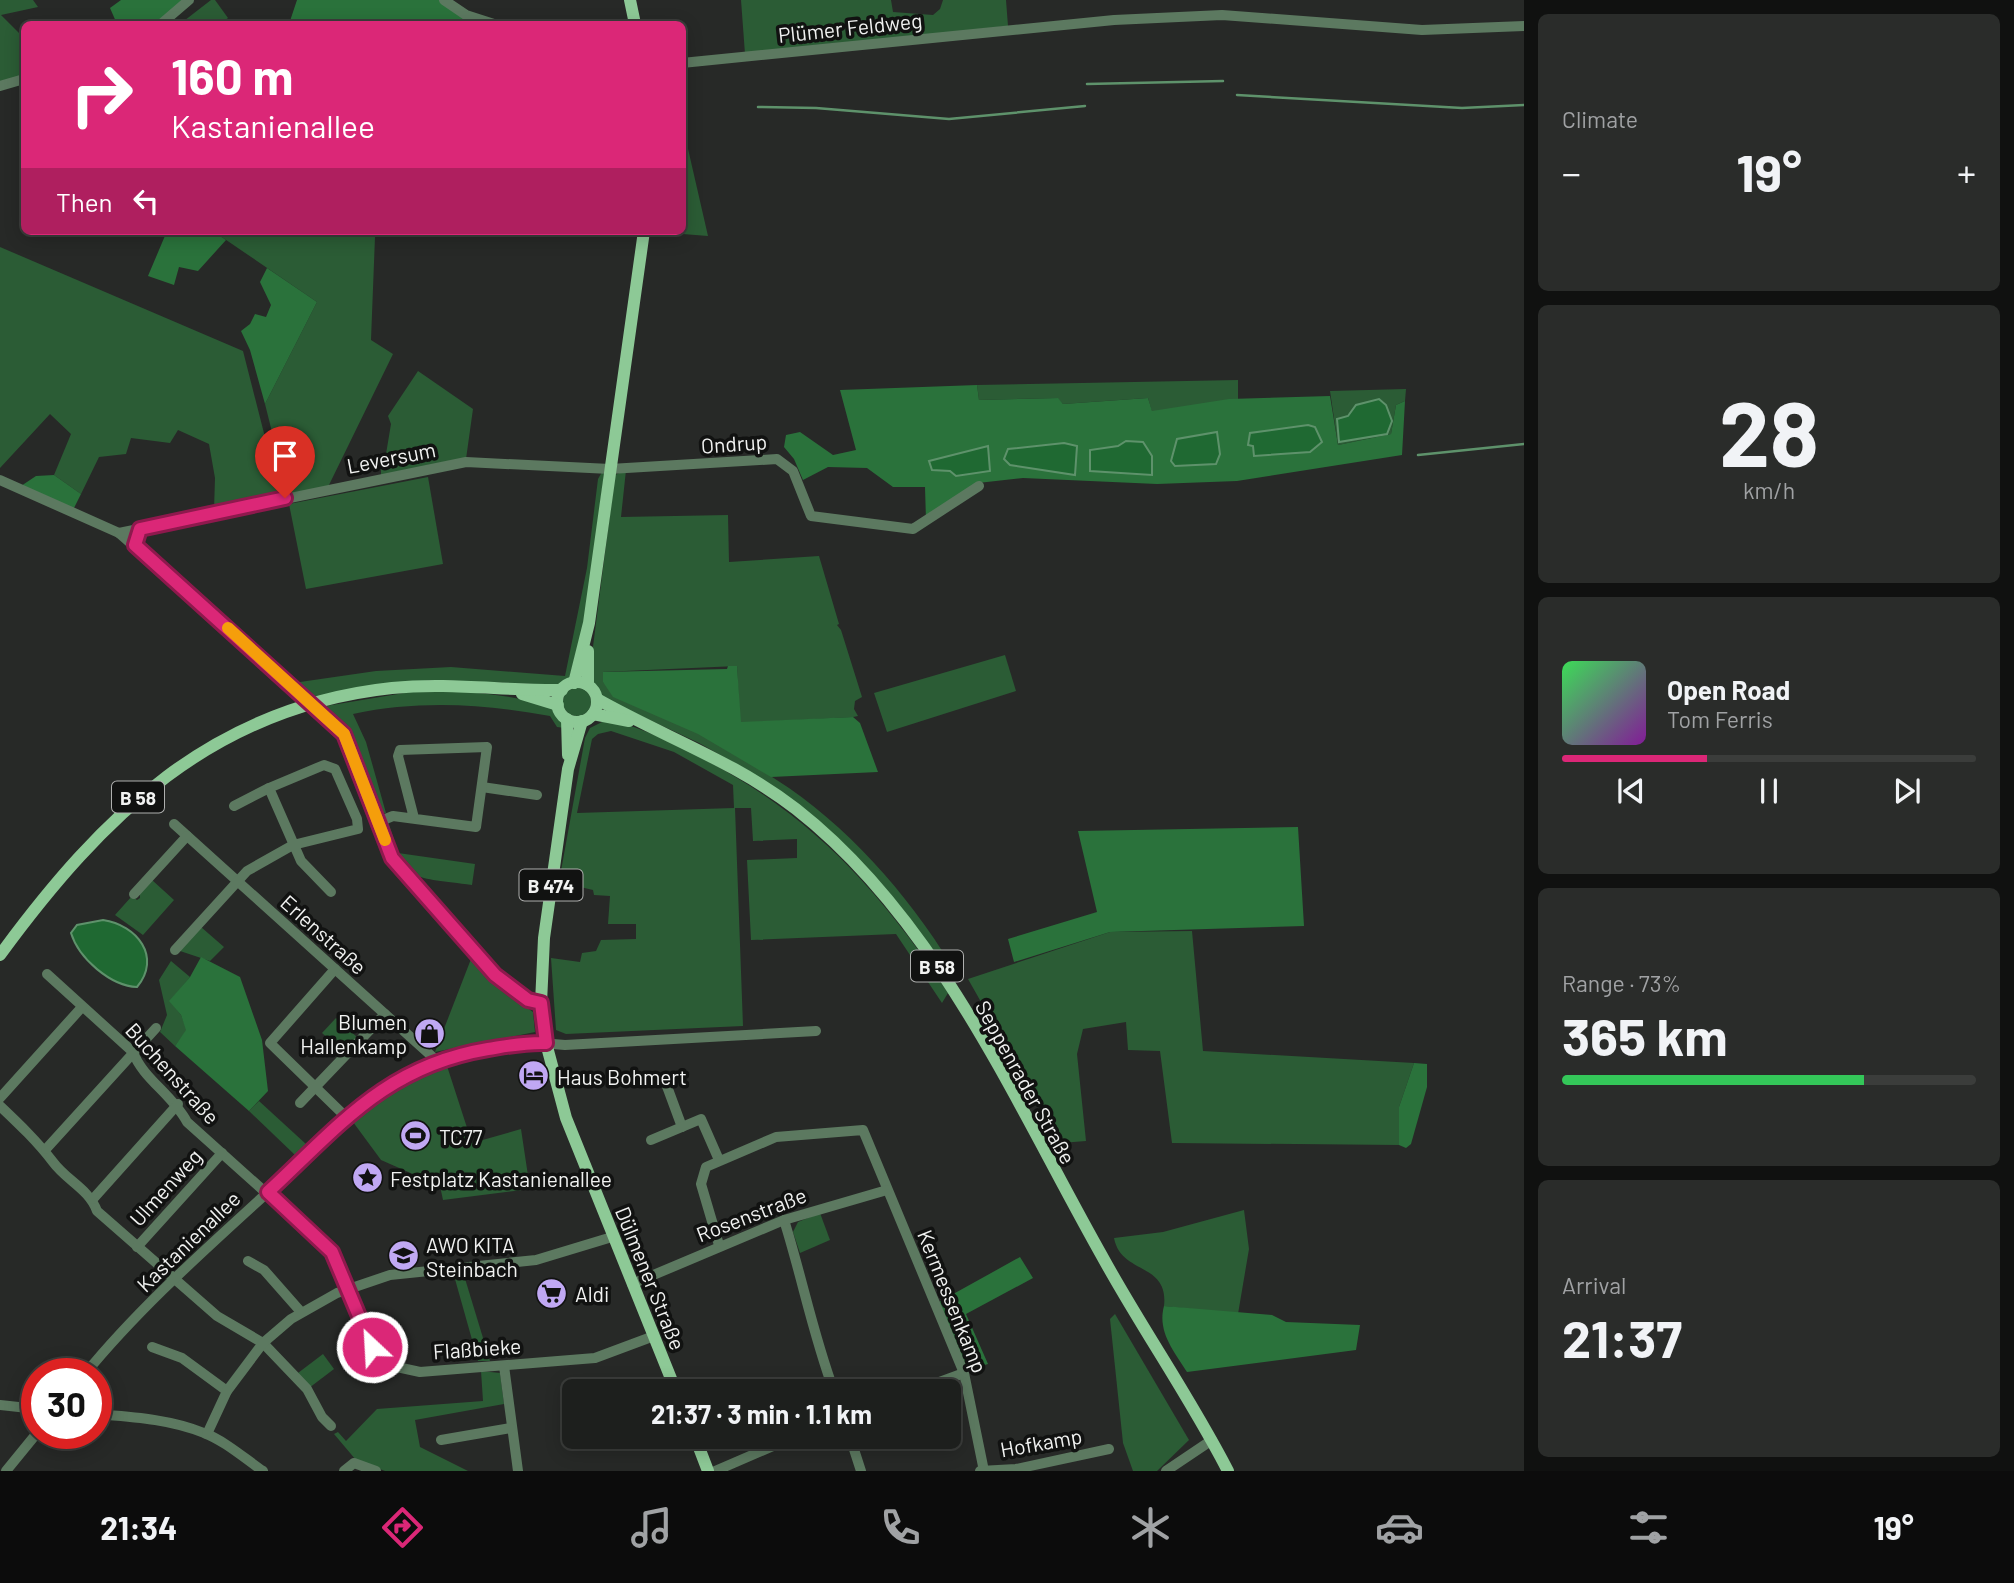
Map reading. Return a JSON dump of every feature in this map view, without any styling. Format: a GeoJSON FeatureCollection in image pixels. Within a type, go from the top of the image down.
{"type":"FeatureCollection","features":[{"type":"Feature","properties":{"kind":"main road"},"geometry":{"type":"LineString","coordinates":[[630,0],[634,21]]}},
{"type":"Feature","properties":{"kind":"main road"},"geometry":{"type":"LineString","coordinates":[[587,685],[574,683],[562,690],[558,705],[567,719],[587,718],[597,699],[587,685],[589,622],[643,235]]}},
{"type":"Feature","properties":{"kind":"main road"},"geometry":{"type":"LineString","coordinates":[[574,683],[589,622]]}},
{"type":"Feature","properties":{"kind":"main road","name":"B 58"},"geometry":{"type":"LineString","coordinates":[[0,955],[62,873],[104,829],[158,781],[213,745],[272,717],[322,700],[391,688],[495,686],[562,690]]}},
{"type":"Feature","properties":{"kind":"main road","name":"B 58"},"geometry":{"type":"LineString","coordinates":[[495,686],[558,705]]}},
{"type":"Feature","properties":{"kind":"main road","name":"Seppenrader Straße"},"geometry":{"type":"LineString","coordinates":[[597,699],[717,757],[796,809],[869,877],[903,918],[938,967],[1126,1299],[1228,1471]]}},
{"type":"Feature","properties":{"kind":"main road","name":"Seppenrader Straße"},"geometry":{"type":"LineString","coordinates":[[587,718],[653,726]]}},
{"type":"Feature","properties":{"kind":"main road","name":"Dülmener Straße"},"geometry":{"type":"LineString","coordinates":[[568,769],[587,718]]}},
{"type":"Feature","properties":{"kind":"main road","name":"Dülmener Straße"},"geometry":{"type":"LineString","coordinates":[[567,719],[568,769],[544,938],[541,1003],[546,1043],[566,1118],[671,1379]]}},
{"type":"Feature","properties":{"kind":"main road"},"geometry":{"type":"LineString","coordinates":[[700,1449],[709,1471]]}},
{"type":"Feature","properties":{"kind":"street"},"geometry":{"type":"LineString","coordinates":[[165,21],[189,0]]}},
{"type":"Feature","properties":{"kind":"street"},"geometry":{"type":"LineString","coordinates":[[443,0],[466,15],[485,21]]}},
{"type":"Feature","properties":{"kind":"street","name":"Plümer Feldweg"},"geometry":{"type":"LineString","coordinates":[[686,63],[1116,20],[1222,15],[1422,30],[1524,26]]}},
{"type":"Feature","properties":{"kind":"street"},"geometry":{"type":"LineString","coordinates":[[0,86],[21,80]]}},
{"type":"Feature","properties":{"kind":"street","name":"Ondrup"},"geometry":{"type":"LineString","coordinates":[[610,469],[777,459],[793,471],[811,516],[914,529],[979,486]]}},
{"type":"Feature","properties":{"kind":"street","name":"Leversum"},"geometry":{"type":"LineString","coordinates":[[119,533],[466,462],[610,469]]}},
{"type":"Feature","properties":{"kind":"street"},"geometry":{"type":"LineString","coordinates":[[0,480],[119,533],[336,725],[350,746],[392,858],[505,983],[528,1000],[541,1003]]}},
{"type":"Feature","properties":{"kind":"street"},"geometry":{"type":"LineString","coordinates":[[135,545],[140,529]]}},
{"type":"Feature","properties":{"kind":"street"},"geometry":{"type":"LineString","coordinates":[[378,822],[393,816],[476,827],[487,747],[400,750],[398,756],[414,818]]}},
{"type":"Feature","properties":{"kind":"street"},"geometry":{"type":"LineString","coordinates":[[175,950],[247,871],[293,845],[358,829],[358,819],[335,769],[330,765],[269,788],[234,806]]}},
{"type":"Feature","properties":{"kind":"street"},"geometry":{"type":"LineString","coordinates":[[482,787],[537,795]]}},
{"type":"Feature","properties":{"kind":"street"},"geometry":{"type":"LineString","coordinates":[[269,788],[301,861],[331,892]]}},
{"type":"Feature","properties":{"kind":"street","name":"Erlenstraße"},"geometry":{"type":"LineString","coordinates":[[174,824],[436,1060]]}},
{"type":"Feature","properties":{"kind":"street"},"geometry":{"type":"LineString","coordinates":[[134,894],[187,836]]}},
{"type":"Feature","properties":{"kind":"street"},"geometry":{"type":"LineString","coordinates":[[335,969],[270,1043],[347,1118]]}},
{"type":"Feature","properties":{"kind":"street","name":"Buchenstraße"},"geometry":{"type":"LineString","coordinates":[[47,974],[133,1052],[138,1066],[178,1104],[187,1122],[268,1192]]}},
{"type":"Feature","properties":{"kind":"street"},"geometry":{"type":"LineString","coordinates":[[0,1098],[82,1007]]}},
{"type":"Feature","properties":{"kind":"street"},"geometry":{"type":"LineString","coordinates":[[300,1103],[385,1014]]}},
{"type":"Feature","properties":{"kind":"street"},"geometry":{"type":"LineString","coordinates":[[46,1149],[156,1028]]}},
{"type":"Feature","properties":{"kind":"street","name":"Kastanienallee"},"geometry":{"type":"LineString","coordinates":[[99,1358],[113,1341],[347,1118],[401,1076],[436,1060],[529,1042],[565,1045],[817,1031]]}},
{"type":"Feature","properties":{"kind":"street"},"geometry":{"type":"LineString","coordinates":[[665,1081],[682,1127]]}},
{"type":"Feature","properties":{"kind":"street"},"geometry":{"type":"LineString","coordinates":[[93,1199],[178,1104]]}},
{"type":"Feature","properties":{"kind":"street"},"geometry":{"type":"LineString","coordinates":[[0,1105],[46,1149],[53,1163],[93,1199],[97,1212],[217,1317],[263,1343],[307,1388],[322,1417],[331,1426]]}},
{"type":"Feature","properties":{"kind":"street"},"geometry":{"type":"LineString","coordinates":[[651,1140],[701,1119],[719,1160],[706,1167],[700,1179],[719,1245]]}},
{"type":"Feature","properties":{"kind":"street","name":"Kermessenkamp"},"geometry":{"type":"LineString","coordinates":[[719,1160],[776,1137],[863,1130],[964,1373],[983,1471]]}},
{"type":"Feature","properties":{"kind":"street","name":"Ulmenweg"},"geometry":{"type":"LineString","coordinates":[[137,1247],[222,1153]]}},
{"type":"Feature","properties":{"kind":"street","name":"Rosenstraße"},"geometry":{"type":"LineString","coordinates":[[632,1284],[719,1245],[784,1220],[887,1190]]}},
{"type":"Feature","properties":{"kind":"street","name":"Flaßbieke"},"geometry":{"type":"LineString","coordinates":[[268,1192],[332,1252],[372,1347],[397,1367],[420,1371],[596,1358],[654,1336]]}},
{"type":"Feature","properties":{"kind":"street"},"geometry":{"type":"LineString","coordinates":[[784,1220],[804,1286],[817,1346],[829,1379]]}},
{"type":"Feature","properties":{"kind":"street"},"geometry":{"type":"LineString","coordinates":[[206,1434],[227,1391],[263,1343],[301,1312],[348,1289],[378,1278],[416,1270],[536,1260],[612,1237]]}},
{"type":"Feature","properties":{"kind":"street"},"geometry":{"type":"LineString","coordinates":[[248,1261],[264,1270],[301,1312]]}},
{"type":"Feature","properties":{"kind":"street"},"geometry":{"type":"LineString","coordinates":[[152,1347],[182,1358],[227,1391]]}},
{"type":"Feature","properties":{"kind":"street"},"geometry":{"type":"LineString","coordinates":[[504,1366],[519,1471]]}},
{"type":"Feature","properties":{"kind":"street"},"geometry":{"type":"LineString","coordinates":[[948,1379],[964,1373]]}},
{"type":"Feature","properties":{"kind":"street"},"geometry":{"type":"LineString","coordinates":[[0,1405],[21,1407]]}},
{"type":"Feature","properties":{"kind":"street"},"geometry":{"type":"LineString","coordinates":[[112,1416],[157,1420],[206,1434],[263,1471]]}},
{"type":"Feature","properties":{"kind":"street"},"geometry":{"type":"LineString","coordinates":[[441,1440],[511,1428]]}},
{"type":"Feature","properties":{"kind":"street"},"geometry":{"type":"LineString","coordinates":[[1166,1471],[1212,1440]]}},
{"type":"Feature","properties":{"kind":"street"},"geometry":{"type":"LineString","coordinates":[[6,1471],[24,1449]]}},
{"type":"Feature","properties":{"kind":"street"},"geometry":{"type":"LineString","coordinates":[[715,1471],[766,1449]]}},
{"type":"Feature","properties":{"kind":"street"},"geometry":{"type":"LineString","coordinates":[[854,1449],[861,1471]]}},
{"type":"Feature","properties":{"kind":"street","name":"Hofkamp"},"geometry":{"type":"LineString","coordinates":[[983,1471],[1016,1469],[1109,1449]]}},
{"type":"Feature","properties":{"kind":"street"},"geometry":{"type":"LineString","coordinates":[[344,1471],[354,1462],[376,1471]]}},
{"type":"Feature","properties":{"kind":"shaded area"},"geometry":{"type":"Polygon","coordinates":[[[0,0],[33,0],[38,7],[1,15],[21,35],[21,77],[0,82],[0,0]]]}},
{"type":"Feature","properties":{"kind":"shaded area"},"geometry":{"type":"Polygon","coordinates":[[[121,0],[186,0],[162,21],[116,21],[110,8],[121,0]]]}},
{"type":"Feature","properties":{"kind":"shaded area"},"geometry":{"type":"Polygon","coordinates":[[[211,0],[215,0],[228,18],[224,21],[184,21],[211,0]]]}},
{"type":"Feature","properties":{"kind":"shaded area"},"geometry":{"type":"Polygon","coordinates":[[[297,0],[441,0],[483,21],[290,21],[297,0]]]}},
{"type":"Feature","properties":{"kind":"shaded area"},"geometry":{"type":"Polygon","coordinates":[[[741,0],[891,0],[893,12],[933,15],[940,9],[943,0],[1006,0],[1008,26],[745,54],[741,0]]]}},
{"type":"Feature","properties":{"kind":"shaded area"},"geometry":{"type":"Polygon","coordinates":[[[686,140],[708,236],[686,234],[686,140]]]}},
{"type":"Feature","properties":{"kind":"shaded area"},"geometry":{"type":"Polygon","coordinates":[[[165,235],[219,235],[226,240],[198,271],[179,267],[174,285],[148,276],[165,235]]]}},
{"type":"Feature","properties":{"kind":"shaded area"},"geometry":{"type":"Polygon","coordinates":[[[219,235],[375,237],[371,340],[393,354],[328,487],[293,493],[286,488],[265,404],[317,302],[219,235]]]}},
{"type":"Feature","properties":{"kind":"shaded area"},"geometry":{"type":"Polygon","coordinates":[[[0,247],[243,351],[280,496],[214,510],[215,478],[209,444],[178,430],[170,443],[131,438],[126,454],[99,457],[81,494],[54,475],[71,434],[50,414],[0,468],[0,247]]]}},
{"type":"Feature","properties":{"kind":"shaded area"},"geometry":{"type":"Polygon","coordinates":[[[267,268],[317,302],[265,404],[250,350],[241,331],[250,324],[255,314],[266,317],[271,305],[260,282],[267,268]]]}},
{"type":"Feature","properties":{"kind":"shaded area"},"geometry":{"type":"Polygon","coordinates":[[[418,371],[473,409],[466,459],[381,476],[381,454],[386,454],[391,424],[388,416],[418,371]]]}},
{"type":"Feature","properties":{"kind":"shaded area"},"geometry":{"type":"Polygon","coordinates":[[[1238,380],[1238,399],[1152,412],[1148,398],[1063,404],[1057,398],[979,400],[977,385],[1238,380]]]}},
{"type":"Feature","properties":{"kind":"shaded area"},"geometry":{"type":"Polygon","coordinates":[[[977,385],[979,400],[1058,398],[1063,404],[1148,398],[1152,411],[1229,399],[1330,396],[1338,445],[1391,434],[1396,405],[1405,401],[1402,455],[1237,481],[1157,484],[1023,478],[978,483],[926,520],[925,487],[893,487],[867,468],[828,467],[803,480],[794,459],[784,447],[786,435],[800,432],[833,455],[856,450],[840,390],[977,385]]]}},
{"type":"Feature","properties":{"kind":"shaded area"},"geometry":{"type":"Polygon","coordinates":[[[1406,389],[1405,401],[1396,405],[1391,434],[1338,445],[1330,391],[1406,389]]]}},
{"type":"Feature","properties":{"kind":"shaded area"},"geometry":{"type":"Polygon","coordinates":[[[1379,399],[1386,405],[1392,421],[1387,434],[1339,442],[1337,419],[1348,416],[1356,405],[1379,399]]]}},
{"type":"Feature","properties":{"kind":"shaded area"},"geometry":{"type":"Polygon","coordinates":[[[1308,425],[1315,427],[1322,442],[1310,452],[1254,456],[1253,446],[1248,445],[1250,433],[1308,425]]]}},
{"type":"Feature","properties":{"kind":"shaded area"},"geometry":{"type":"Polygon","coordinates":[[[1217,432],[1220,454],[1216,464],[1175,466],[1171,461],[1177,439],[1217,432]]]}},
{"type":"Feature","properties":{"kind":"shaded area"},"geometry":{"type":"Polygon","coordinates":[[[1126,441],[1143,442],[1152,456],[1152,475],[1090,471],[1090,450],[1118,446],[1126,441]]]}},
{"type":"Feature","properties":{"kind":"shaded area"},"geometry":{"type":"Polygon","coordinates":[[[1064,443],[1077,446],[1075,475],[1010,465],[1004,459],[1008,449],[1064,443]]]}},
{"type":"Feature","properties":{"kind":"shaded area"},"geometry":{"type":"Polygon","coordinates":[[[988,446],[990,471],[956,476],[950,471],[932,470],[929,461],[988,446]]]}},
{"type":"Feature","properties":{"kind":"shaded area"},"geometry":{"type":"Polygon","coordinates":[[[626,470],[621,517],[728,515],[729,562],[819,556],[839,624],[837,625],[841,630],[862,697],[855,701],[854,709],[858,716],[740,723],[737,666],[603,672],[603,682],[767,773],[839,828],[905,899],[959,978],[954,985],[899,905],[751,772],[699,743],[603,698],[591,679],[590,670],[615,475],[626,470]]]}},
{"type":"Feature","properties":{"kind":"shaded area"},"geometry":{"type":"Polygon","coordinates":[[[602,472],[604,474],[586,614],[569,679],[561,685],[430,680],[311,699],[293,683],[376,671],[451,667],[565,676],[587,568],[598,479],[602,472]]]}},
{"type":"Feature","properties":{"kind":"shaded area"},"geometry":{"type":"Polygon","coordinates":[[[54,475],[81,494],[72,512],[18,488],[36,476],[54,475]]]}},
{"type":"Feature","properties":{"kind":"shaded area"},"geometry":{"type":"Polygon","coordinates":[[[428,477],[443,564],[306,589],[289,504],[428,477]]]}},
{"type":"Feature","properties":{"kind":"shaded area"},"geometry":{"type":"Polygon","coordinates":[[[1005,655],[1016,691],[887,732],[874,693],[1005,655]]]}},
{"type":"Feature","properties":{"kind":"shaded area"},"geometry":{"type":"Polygon","coordinates":[[[728,666],[737,666],[741,722],[853,717],[860,723],[878,772],[771,777],[698,734],[613,697],[603,682],[603,672],[727,669],[728,666]]]}},
{"type":"Feature","properties":{"kind":"shaded area"},"geometry":{"type":"Polygon","coordinates":[[[577,688],[587,692],[591,702],[587,712],[577,716],[567,712],[563,702],[567,692],[577,688]]]}},
{"type":"Feature","properties":{"kind":"shaded area"},"geometry":{"type":"Polygon","coordinates":[[[422,690],[487,694],[536,702],[552,707],[565,728],[557,727],[550,716],[476,706],[427,705],[353,714],[366,742],[386,813],[379,813],[352,738],[320,707],[422,690]]]}},
{"type":"Feature","properties":{"kind":"shaded area"},"geometry":{"type":"Polygon","coordinates":[[[608,719],[648,733],[711,763],[783,809],[844,862],[898,923],[948,993],[942,1003],[896,934],[751,940],[747,860],[797,858],[797,839],[753,841],[751,808],[735,808],[743,1026],[566,1034],[556,1030],[551,958],[580,962],[582,953],[596,951],[601,940],[636,939],[636,924],[608,924],[610,896],[594,895],[593,890],[559,882],[585,738],[590,728],[608,719]],[[611,731],[598,734],[592,739],[577,813],[734,808],[733,785],[674,752],[611,731]]]}},
{"type":"Feature","properties":{"kind":"shaded area"},"geometry":{"type":"Polygon","coordinates":[[[388,821],[398,853],[475,864],[472,885],[437,881],[413,874],[404,867],[390,843],[383,823],[388,821]]]}},
{"type":"Feature","properties":{"kind":"shaded area"},"geometry":{"type":"Polygon","coordinates":[[[1298,827],[1304,926],[1110,932],[1014,962],[1008,939],[1097,912],[1078,831],[1298,827]]]}},
{"type":"Feature","properties":{"kind":"shaded area"},"geometry":{"type":"Polygon","coordinates":[[[152,880],[174,900],[143,935],[115,915],[132,896],[137,900],[140,898],[140,893],[152,880]]]}},
{"type":"Feature","properties":{"kind":"shaded area"},"geometry":{"type":"Polygon","coordinates":[[[103,920],[126,928],[142,944],[147,965],[137,987],[117,982],[97,969],[75,943],[71,933],[77,925],[103,920]]]}},
{"type":"Feature","properties":{"kind":"shaded area"},"geometry":{"type":"Polygon","coordinates":[[[201,927],[224,947],[210,961],[180,951],[201,927]]]}},
{"type":"Feature","properties":{"kind":"shaded area"},"geometry":{"type":"Polygon","coordinates":[[[1192,931],[1203,1051],[1414,1063],[1399,1107],[1399,1145],[1172,1143],[1160,1051],[1128,1050],[1126,1022],[1083,1029],[1077,1054],[1086,1141],[1061,1143],[968,979],[1110,932],[1192,931]]]}},
{"type":"Feature","properties":{"kind":"shaded area"},"geometry":{"type":"Polygon","coordinates":[[[201,957],[240,977],[262,1040],[268,1091],[249,1111],[175,1046],[186,1030],[181,1015],[169,1001],[190,977],[201,957]]]}},
{"type":"Feature","properties":{"kind":"shaded area"},"geometry":{"type":"Polygon","coordinates":[[[471,959],[501,989],[533,1012],[535,1032],[435,1052],[471,959]]]}},
{"type":"Feature","properties":{"kind":"shaded area"},"geometry":{"type":"Polygon","coordinates":[[[171,961],[190,977],[170,1001],[181,1015],[187,1030],[175,1046],[160,1032],[167,1015],[159,980],[171,961]]]}},
{"type":"Feature","properties":{"kind":"shaded area"},"geometry":{"type":"Polygon","coordinates":[[[336,1018],[358,1038],[345,1053],[322,1033],[336,1018]]]}},
{"type":"Feature","properties":{"kind":"shaded area"},"geometry":{"type":"Polygon","coordinates":[[[1414,1063],[1427,1064],[1427,1087],[1411,1144],[1406,1148],[1399,1145],[1399,1107],[1414,1063]]]}},
{"type":"Feature","properties":{"kind":"shaded area","name":"TC77"},"geometry":{"type":"Polygon","coordinates":[[[447,1066],[472,1143],[521,1129],[530,1189],[443,1200],[440,1186],[381,1160],[353,1122],[394,1091],[447,1066]]]}},
{"type":"Feature","properties":{"kind":"shaded area"},"geometry":{"type":"Polygon","coordinates":[[[259,1101],[307,1145],[295,1155],[249,1111],[259,1101]]]}},
{"type":"Feature","properties":{"kind":"shaded area"},"geometry":{"type":"Polygon","coordinates":[[[1244,1210],[1249,1249],[1238,1314],[1164,1306],[1164,1292],[1159,1282],[1125,1258],[1118,1250],[1114,1238],[1163,1232],[1244,1210]]]}},
{"type":"Feature","properties":{"kind":"shaded area"},"geometry":{"type":"Polygon","coordinates":[[[820,1213],[830,1240],[800,1253],[793,1232],[798,1222],[820,1213]]]}},
{"type":"Feature","properties":{"kind":"shaded area"},"geometry":{"type":"Polygon","coordinates":[[[1020,1257],[1033,1278],[966,1314],[988,1364],[968,1370],[937,1303],[1020,1257]]]}},
{"type":"Feature","properties":{"kind":"shaded area"},"geometry":{"type":"Polygon","coordinates":[[[453,1272],[463,1272],[490,1361],[478,1361],[453,1272]]]}},
{"type":"Feature","properties":{"kind":"shaded area"},"geometry":{"type":"Polygon","coordinates":[[[1164,1306],[1272,1315],[1286,1322],[1360,1325],[1356,1350],[1187,1372],[1165,1333],[1162,1315],[1164,1306]]]}},
{"type":"Feature","properties":{"kind":"shaded area"},"geometry":{"type":"Polygon","coordinates":[[[1115,1314],[1189,1440],[1157,1471],[1133,1471],[1123,1443],[1110,1319],[1115,1314]]]}},
{"type":"Feature","properties":{"kind":"shaded area"},"geometry":{"type":"Polygon","coordinates":[[[323,1354],[334,1369],[309,1388],[298,1373],[323,1354]]]}},
{"type":"Feature","properties":{"kind":"shaded area"},"geometry":{"type":"Polygon","coordinates":[[[481,1371],[500,1373],[504,1404],[415,1420],[420,1447],[468,1471],[385,1471],[356,1460],[334,1434],[338,1432],[346,1441],[377,1409],[483,1401],[481,1371]]]}},
{"type":"Feature","properties":{"kind":"waterway"},"geometry":{"type":"LineString","coordinates":[[1087,84],[1223,81]]}},
{"type":"Feature","properties":{"kind":"waterway"},"geometry":{"type":"LineString","coordinates":[[1237,95],[1462,108],[1524,105]]}},
{"type":"Feature","properties":{"kind":"waterway"},"geometry":{"type":"LineString","coordinates":[[758,107],[816,108],[949,119],[1085,106]]}},
{"type":"Feature","properties":{"kind":"waterway"},"geometry":{"type":"LineString","coordinates":[[1418,455],[1524,444]]}},
{"type":"Feature","properties":{"kind":"slow traffic"},"geometry":{"type":"LineString","coordinates":[[228,628],[344,734],[385,840]]}},
{"type":"Feature","properties":{"kind":"place","name":"Blumen Hallenkamp"},"geometry":{"type":"Point","coordinates":[430,1033]}},
{"type":"Feature","properties":{"kind":"place","name":"Haus Bohmert"},"geometry":{"type":"Point","coordinates":[534,1076]}},
{"type":"Feature","properties":{"kind":"place","name":"TC77"},"geometry":{"type":"Point","coordinates":[416,1136]}},
{"type":"Feature","properties":{"kind":"place","name":"Festplatz Kastanienallee"},"geometry":{"type":"Point","coordinates":[367,1178]}},
{"type":"Feature","properties":{"kind":"place","name":"AWO KITA Steinbach"},"geometry":{"type":"Point","coordinates":[403,1256]}},
{"type":"Feature","properties":{"kind":"place","name":"Aldi"},"geometry":{"type":"Point","coordinates":[552,1293]}},
{"type":"Feature","properties":{"kind":"route"},"geometry":{"type":"LineString","coordinates":[[285,498],[140,529],[135,545],[344,734],[392,858],[495,975],[528,1000],[541,1003],[546,1043],[529,1042],[466,1053],[436,1060],[401,1076],[347,1118],[268,1192],[332,1252],[372,1347]]}}]}
